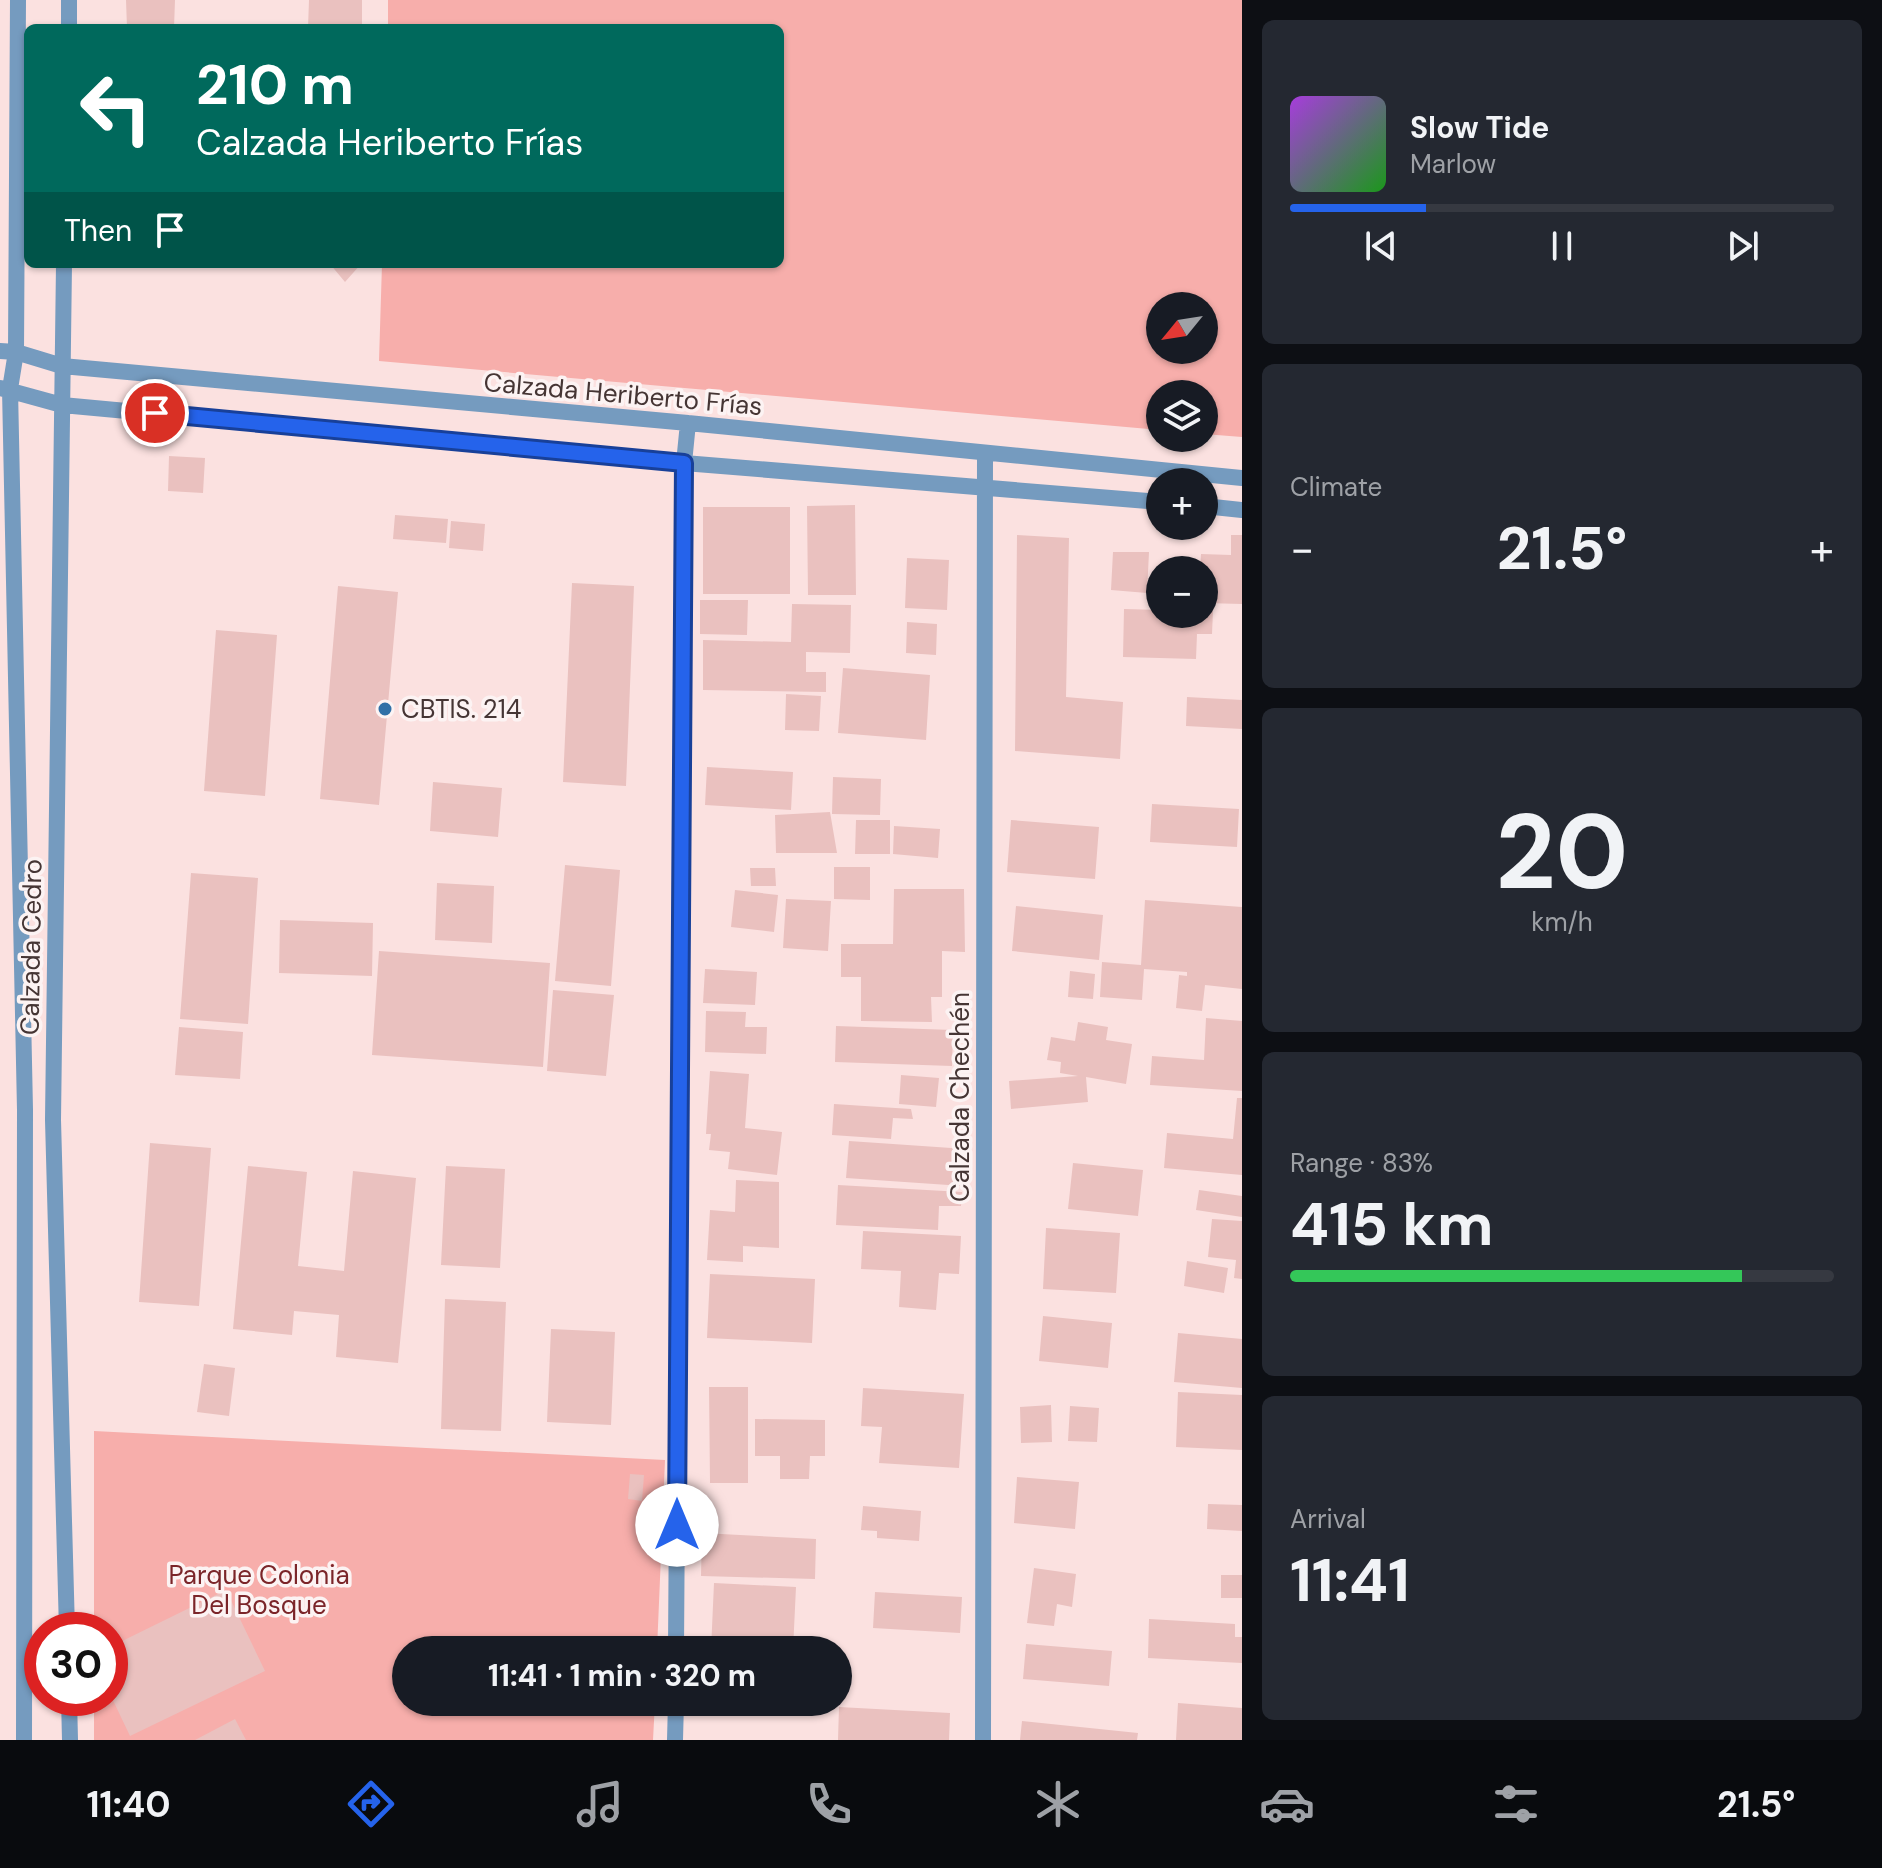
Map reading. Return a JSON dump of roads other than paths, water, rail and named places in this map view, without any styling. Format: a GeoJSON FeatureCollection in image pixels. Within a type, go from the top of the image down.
{"type":"FeatureCollection","features":[{"type":"Feature","properties":{"kind":"street","name":"Calzada Cedro"},"geometry":{"type":"LineString","coordinates":[[18,0],[5,389],[25,1110],[24,1740]]}},
{"type":"Feature","properties":{"kind":"street"},"geometry":{"type":"LineString","coordinates":[[69,0],[69,24]]}},
{"type":"Feature","properties":{"kind":"street","name":"Calzada Cedro"},"geometry":{"type":"LineString","coordinates":[[64,268],[53,1120],[67,1612]]}},
{"type":"Feature","properties":{"kind":"street","name":"Calzada Heriberto Frías"},"geometry":{"type":"LineString","coordinates":[[8,351],[62,366],[688,423],[1242,478]]}},
{"type":"Feature","properties":{"kind":"street"},"geometry":{"type":"LineString","coordinates":[[5,389],[62,405],[684,463],[1146,501]]}},
{"type":"Feature","properties":{"kind":"street"},"geometry":{"type":"LineString","coordinates":[[676,1636],[684,463],[688,423]]}},
{"type":"Feature","properties":{"kind":"street","name":"Calzada Chechén"},"geometry":{"type":"LineString","coordinates":[[983,1740],[985,453]]}},
{"type":"Feature","properties":{"kind":"street"},"geometry":{"type":"LineString","coordinates":[[1218,507],[1242,510]]}},
{"type":"Feature","properties":{"kind":"street"},"geometry":{"type":"LineString","coordinates":[[69,1716],[70,1740]]}},
{"type":"Feature","properties":{"kind":"street"},"geometry":{"type":"LineString","coordinates":[[675,1740],[676,1716]]}},
{"type":"Feature","properties":{"kind":"place","name":"CBTIS. 214"},"geometry":{"type":"Point","coordinates":[385,709]}},
{"type":"Feature","properties":{"kind":"park label","name":"Parque Colonia Del Bosque"},"geometry":{"type":"Point","coordinates":[259,1590]}}]}
